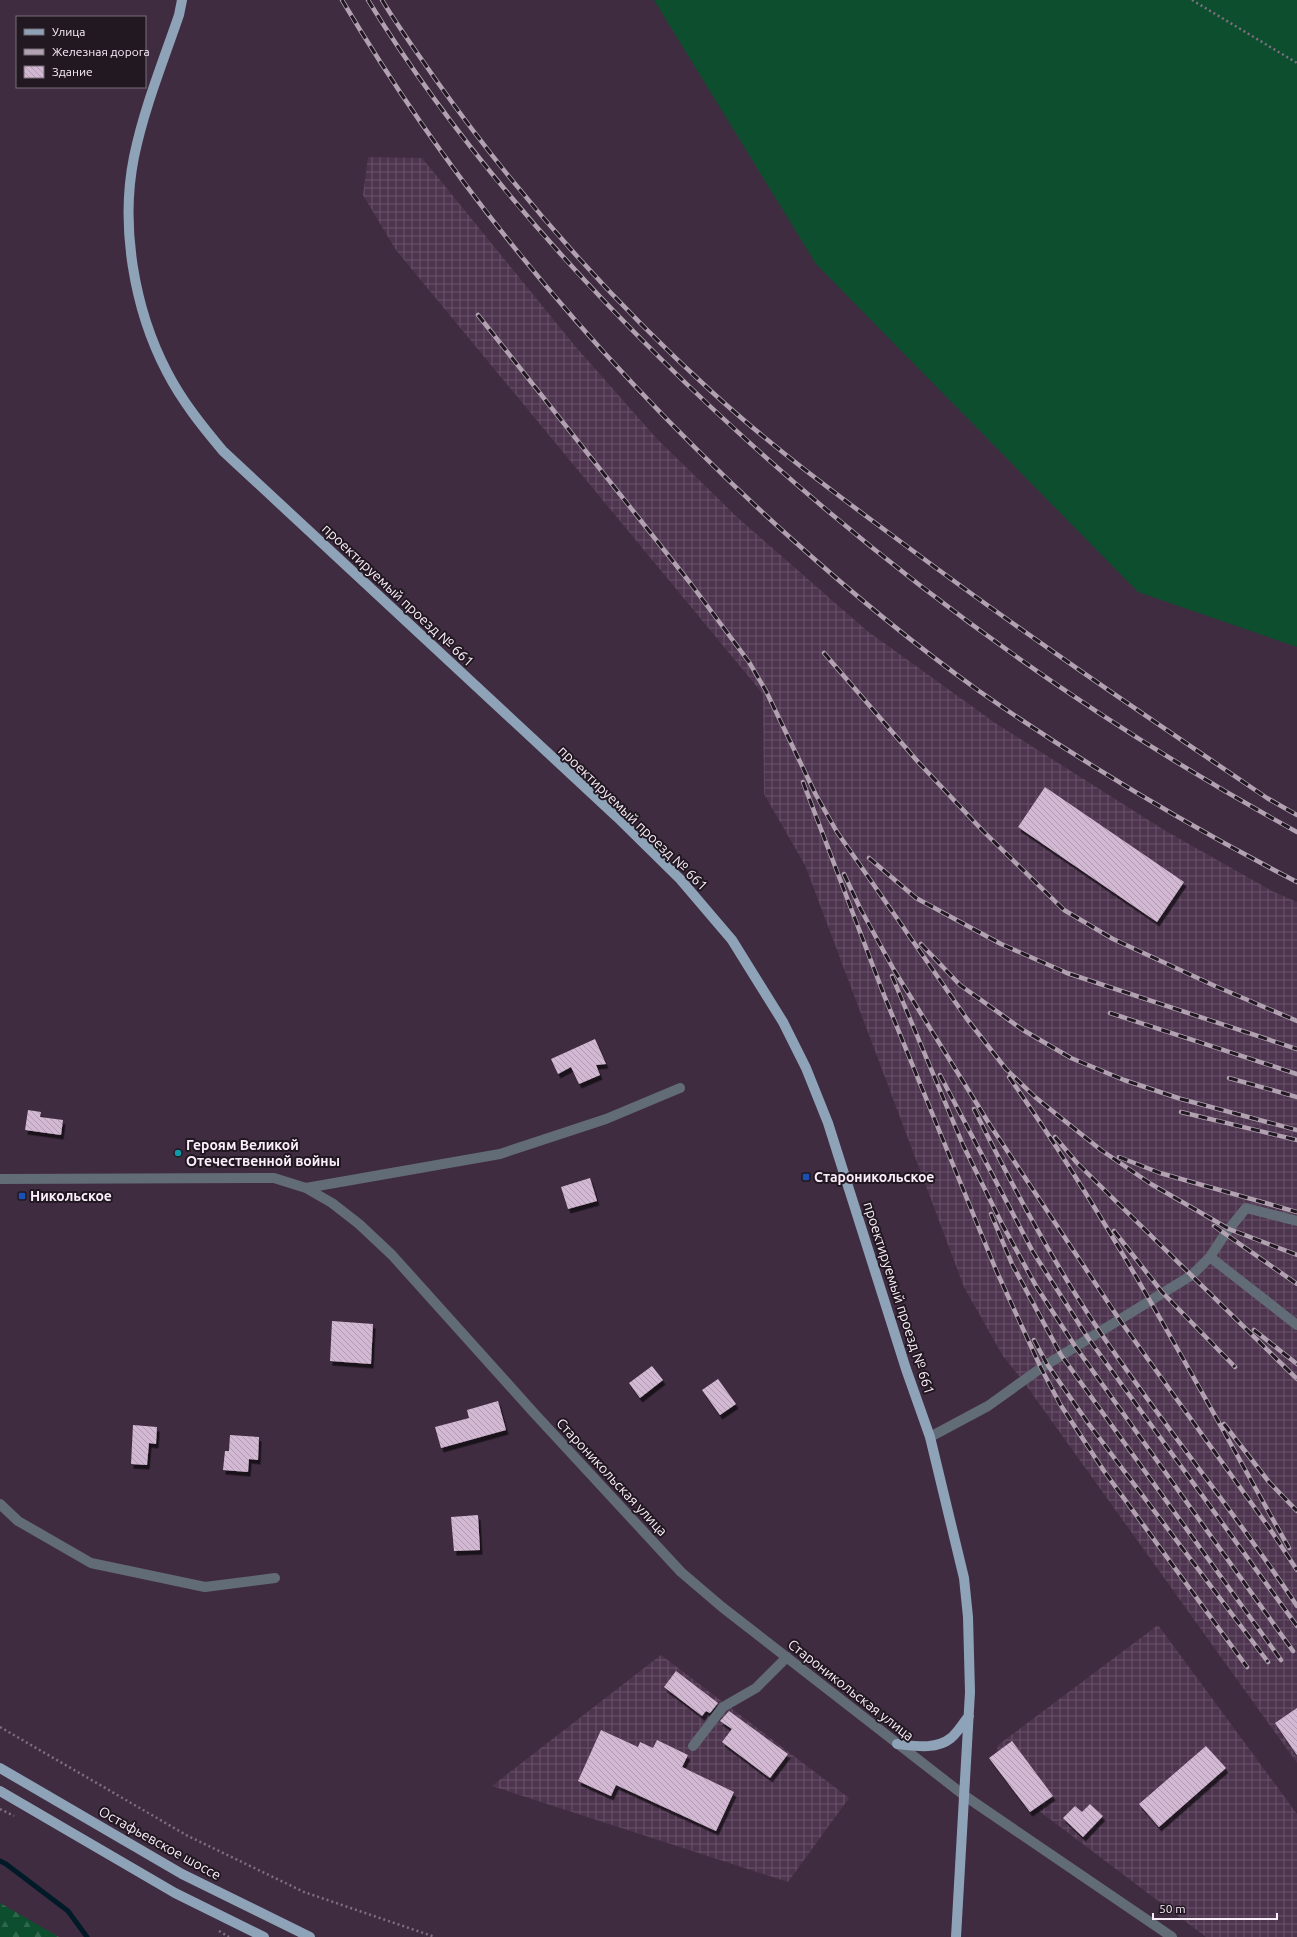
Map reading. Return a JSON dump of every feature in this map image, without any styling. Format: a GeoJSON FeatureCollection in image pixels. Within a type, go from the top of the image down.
{"type":"FeatureCollection","features":[{"type":"Feature","properties":{"kind":"main road","name":"проектируемый проезд № 661"},"geometry":{"type":"LineString","coordinates":[[182,0],[179,15],[144,114],[134,158],[129,191],[132,260],[147,322],[166,372],[196,420],[223,451],[617,817],[680,879],[732,940],[784,1022],[825,1116],[930,1437],[964,1578],[968,1617],[970,1692],[956,1937]]}},
{"type":"Feature","properties":{"kind":"main road"},"geometry":{"type":"LineString","coordinates":[[897,1744],[928,1747],[941,1743],[951,1738],[969,1716]]}},
{"type":"Feature","properties":{"kind":"main road","name":"Остафьевское шоссе"},"geometry":{"type":"LineString","coordinates":[[0,1768],[182,1874],[310,1937]]}},
{"type":"Feature","properties":{"kind":"main road"},"geometry":{"type":"LineString","coordinates":[[0,1791],[175,1893],[264,1937]]}},
{"type":"Feature","properties":{"kind":"street"},"geometry":{"type":"LineString","coordinates":[[306,1188],[500,1154],[606,1119],[680,1088]]}},
{"type":"Feature","properties":{"kind":"street","name":"Староникольская улица"},"geometry":{"type":"LineString","coordinates":[[0,1179],[274,1178],[306,1188],[343,1212],[392,1255],[534,1414],[681,1572],[722,1607],[965,1796],[1172,1937]]}},
{"type":"Feature","properties":{"kind":"street"},"geometry":{"type":"LineString","coordinates":[[930,1437],[988,1406],[1041,1368],[1192,1275],[1210,1257],[1225,1234],[1246,1208],[1297,1222]]}},
{"type":"Feature","properties":{"kind":"street"},"geometry":{"type":"LineString","coordinates":[[1210,1257],[1297,1325]]}},
{"type":"Feature","properties":{"kind":"street"},"geometry":{"type":"LineString","coordinates":[[0,1504],[18,1521],[91,1563],[205,1587],[275,1578]]}},
{"type":"Feature","properties":{"kind":"street"},"geometry":{"type":"LineString","coordinates":[[693,1746],[723,1707],[756,1688],[787,1657]]}},
{"type":"Feature","properties":{"kind":"path"},"geometry":{"type":"LineString","coordinates":[[1192,0],[1297,63]]}},
{"type":"Feature","properties":{"kind":"path"},"geometry":{"type":"LineString","coordinates":[[0,1727],[188,1836],[290,1886],[434,1937]]}},
{"type":"Feature","properties":{"kind":"shaded area"},"geometry":{"type":"Polygon","coordinates":[[[368,157],[422,158],[575,346],[657,439],[738,518],[866,630],[995,723],[1164,830],[1272,891],[1297,902],[1297,1763],[1023,1381],[1003,1356],[964,1287],[805,865],[764,794],[763,694],[396,250],[363,195],[368,157]]]}},
{"type":"Feature","properties":{"kind":"shaded area"},"geometry":{"type":"Polygon","coordinates":[[[1158,1625],[1297,1814],[1297,1937],[1206,1937],[1018,1795],[994,1765],[998,1745],[1158,1625]]]}},
{"type":"Feature","properties":{"kind":"shaded area"},"geometry":{"type":"Polygon","coordinates":[[[661,1655],[849,1798],[788,1882],[492,1786],[661,1655]]]}},
{"type":"Feature","properties":{"kind":"green space"},"geometry":{"type":"Polygon","coordinates":[[[654,0],[1297,0],[1297,647],[1138,592],[816,264],[654,0]]]}},
{"type":"Feature","properties":{"kind":"green space"},"geometry":{"type":"Polygon","coordinates":[[[0,1903],[59,1937],[0,1937],[0,1903]]]}},
{"type":"Feature","properties":{"kind":"building"},"geometry":{"type":"Polygon","coordinates":[[[1045,787],[1184,882],[1157,922],[1018,827],[1045,787]]]}},
{"type":"Feature","properties":{"kind":"building"},"geometry":{"type":"Polygon","coordinates":[[[595,1039],[606,1064],[596,1065],[600,1075],[579,1084],[571,1067],[558,1074],[551,1059],[595,1039]]]}},
{"type":"Feature","properties":{"kind":"building"},"geometry":{"type":"Polygon","coordinates":[[[28,1110],[41,1112],[40,1117],[63,1120],[61,1135],[25,1130],[28,1110]]]}},
{"type":"Feature","properties":{"kind":"building"},"geometry":{"type":"Polygon","coordinates":[[[590,1178],[597,1201],[568,1209],[561,1187],[590,1178]]]}},
{"type":"Feature","properties":{"kind":"building"},"geometry":{"type":"Polygon","coordinates":[[[332,1321],[373,1324],[371,1364],[330,1361],[332,1321]]]}},
{"type":"Feature","properties":{"kind":"building"},"geometry":{"type":"Polygon","coordinates":[[[652,1366],[663,1380],[640,1398],[629,1383],[652,1366]]]}},
{"type":"Feature","properties":{"kind":"building"},"geometry":{"type":"Polygon","coordinates":[[[718,1379],[736,1404],[720,1415],[702,1390],[718,1379]]]}},
{"type":"Feature","properties":{"kind":"building"},"geometry":{"type":"Polygon","coordinates":[[[498,1401],[506,1430],[441,1448],[435,1427],[469,1418],[467,1410],[498,1401]]]}},
{"type":"Feature","properties":{"kind":"building"},"geometry":{"type":"Polygon","coordinates":[[[133,1425],[157,1427],[156,1444],[149,1443],[147,1465],[131,1464],[133,1425]]]}},
{"type":"Feature","properties":{"kind":"building"},"geometry":{"type":"Polygon","coordinates":[[[230,1435],[259,1437],[258,1460],[249,1459],[248,1472],[223,1470],[225,1451],[229,1451],[230,1435]]]}},
{"type":"Feature","properties":{"kind":"building"},"geometry":{"type":"Polygon","coordinates":[[[478,1515],[480,1550],[454,1551],[451,1517],[478,1515]]]}},
{"type":"Feature","properties":{"kind":"building"},"geometry":{"type":"Polygon","coordinates":[[[676,1671],[718,1703],[710,1713],[706,1711],[702,1716],[664,1687],[676,1671]]]}},
{"type":"Feature","properties":{"kind":"building"},"geometry":{"type":"Polygon","coordinates":[[[1297,1708],[1297,1755],[1275,1723],[1297,1708]]]}},
{"type":"Feature","properties":{"kind":"building"},"geometry":{"type":"Polygon","coordinates":[[[729,1711],[788,1754],[770,1778],[722,1742],[732,1729],[720,1721],[729,1711]]]}},
{"type":"Feature","properties":{"kind":"building"},"geometry":{"type":"Polygon","coordinates":[[[601,1730],[638,1747],[640,1742],[653,1748],[657,1740],[688,1755],[682,1767],[734,1792],[716,1831],[616,1785],[611,1796],[578,1781],[601,1730]]]}},
{"type":"Feature","properties":{"kind":"building"},"geometry":{"type":"Polygon","coordinates":[[[1012,1741],[1053,1796],[1030,1812],[989,1758],[1012,1741]]]}},
{"type":"Feature","properties":{"kind":"building"},"geometry":{"type":"Polygon","coordinates":[[[1206,1746],[1226,1768],[1159,1827],[1139,1804],[1206,1746]]]}},
{"type":"Feature","properties":{"kind":"building"},"geometry":{"type":"Polygon","coordinates":[[[1090,1804],[1103,1816],[1083,1837],[1063,1818],[1075,1806],[1082,1812],[1090,1804]]]}},
{"type":"Feature","properties":{"kind":"waterway"},"geometry":{"type":"LineString","coordinates":[[0,1861],[68,1911],[87,1937]]}},
{"type":"Feature","properties":{"kind":"railway"},"geometry":{"type":"LineString","coordinates":[[342,0],[389,75],[439,148],[492,219],[547,287],[606,354],[666,419],[729,481],[794,541],[862,600],[955,674],[979,691],[1095,768],[1215,838],[1297,882]]}},
{"type":"Feature","properties":{"kind":"railway"},"geometry":{"type":"LineString","coordinates":[[368,0],[399,49],[432,96],[503,188],[540,231],[619,316],[659,357],[731,426],[882,556],[962,617],[1043,675],[1126,730],[1210,783],[1297,832]]}},
{"type":"Feature","properties":{"kind":"railway"},"geometry":{"type":"LineString","coordinates":[[382,0],[436,80],[498,163],[531,204],[565,243],[637,319],[734,412],[828,488],[991,608],[1128,704],[1267,798],[1297,815]]}},
{"type":"Feature","properties":{"kind":"railway"},"geometry":{"type":"LineString","coordinates":[[478,315],[691,584],[749,662],[766,691],[816,795],[837,832],[967,1019],[1006,1069],[1035,1097],[1101,1150],[1151,1184],[1229,1229],[1297,1255]]}},
{"type":"Feature","properties":{"kind":"railway"},"geometry":{"type":"LineString","coordinates":[[824,653],[919,763],[983,831],[1064,910],[1113,939],[1215,986],[1297,1021]]}},
{"type":"Feature","properties":{"kind":"railway"},"geometry":{"type":"LineString","coordinates":[[803,782],[884,995],[996,1270],[1041,1368],[1060,1404],[1104,1471],[1247,1667]]}},
{"type":"Feature","properties":{"kind":"railway"},"geometry":{"type":"LineString","coordinates":[[869,858],[916,898],[1001,944],[1067,973],[1297,1049]]}},
{"type":"Feature","properties":{"kind":"railway"},"geometry":{"type":"LineString","coordinates":[[844,874],[860,908],[894,970],[990,1125],[1119,1319],[1270,1529],[1297,1570]]}},
{"type":"Feature","properties":{"kind":"railway"},"geometry":{"type":"LineString","coordinates":[[921,944],[960,985],[1023,1030],[1071,1058],[1124,1080],[1181,1099],[1297,1130]]}},
{"type":"Feature","properties":{"kind":"railway"},"geometry":{"type":"LineString","coordinates":[[892,976],[963,1145],[1002,1224],[1036,1286],[1075,1346],[1293,1651]]}},
{"type":"Feature","properties":{"kind":"railway"},"geometry":{"type":"LineString","coordinates":[[1110,1013],[1297,1074]]}},
{"type":"Feature","properties":{"kind":"railway"},"geometry":{"type":"LineString","coordinates":[[940,1075],[1033,1252],[1088,1338],[1297,1626]]}},
{"type":"Feature","properties":{"kind":"railway"},"geometry":{"type":"LineString","coordinates":[[1009,1077],[1047,1133],[1120,1250],[1189,1368],[1289,1548]]}},
{"type":"Feature","properties":{"kind":"railway"},"geometry":{"type":"LineString","coordinates":[[1229,1078],[1297,1097]]}},
{"type":"Feature","properties":{"kind":"railway"},"geometry":{"type":"LineString","coordinates":[[974,1109],[1033,1222],[1082,1305],[1124,1367],[1249,1537],[1297,1606]]}},
{"type":"Feature","properties":{"kind":"railway"},"geometry":{"type":"LineString","coordinates":[[1181,1112],[1297,1140]]}},
{"type":"Feature","properties":{"kind":"railway"},"geometry":{"type":"LineString","coordinates":[[1055,1137],[1078,1164],[1297,1379]]}},
{"type":"Feature","properties":{"kind":"railway"},"geometry":{"type":"LineString","coordinates":[[1119,1157],[1160,1173],[1297,1212]]}},
{"type":"Feature","properties":{"kind":"railway"},"geometry":{"type":"LineString","coordinates":[[991,1214],[1012,1264],[1061,1355],[1281,1660]]}},
{"type":"Feature","properties":{"kind":"railway"},"geometry":{"type":"LineString","coordinates":[[1214,1226],[1297,1284]]}},
{"type":"Feature","properties":{"kind":"railway"},"geometry":{"type":"LineString","coordinates":[[1114,1231],[1162,1292],[1235,1367]]}},
{"type":"Feature","properties":{"kind":"railway"},"geometry":{"type":"LineString","coordinates":[[1254,1330],[1297,1364]]}},
{"type":"Feature","properties":{"kind":"railway"},"geometry":{"type":"LineString","coordinates":[[1034,1340],[1047,1364],[1088,1423],[1268,1662]]}},
{"type":"Feature","properties":{"kind":"railway"},"geometry":{"type":"LineString","coordinates":[[1224,1424],[1269,1482],[1297,1511]]}},
{"type":"Feature","properties":{"kind":"place","name":"Героям Великой Отечественной войны"},"geometry":{"type":"Point","coordinates":[178,1153]}},
{"type":"Feature","properties":{"kind":"place","name":"Староникольское"},"geometry":{"type":"Point","coordinates":[806,1177]}},
{"type":"Feature","properties":{"kind":"place","name":"Никольское"},"geometry":{"type":"Point","coordinates":[22,1196]}}]}
